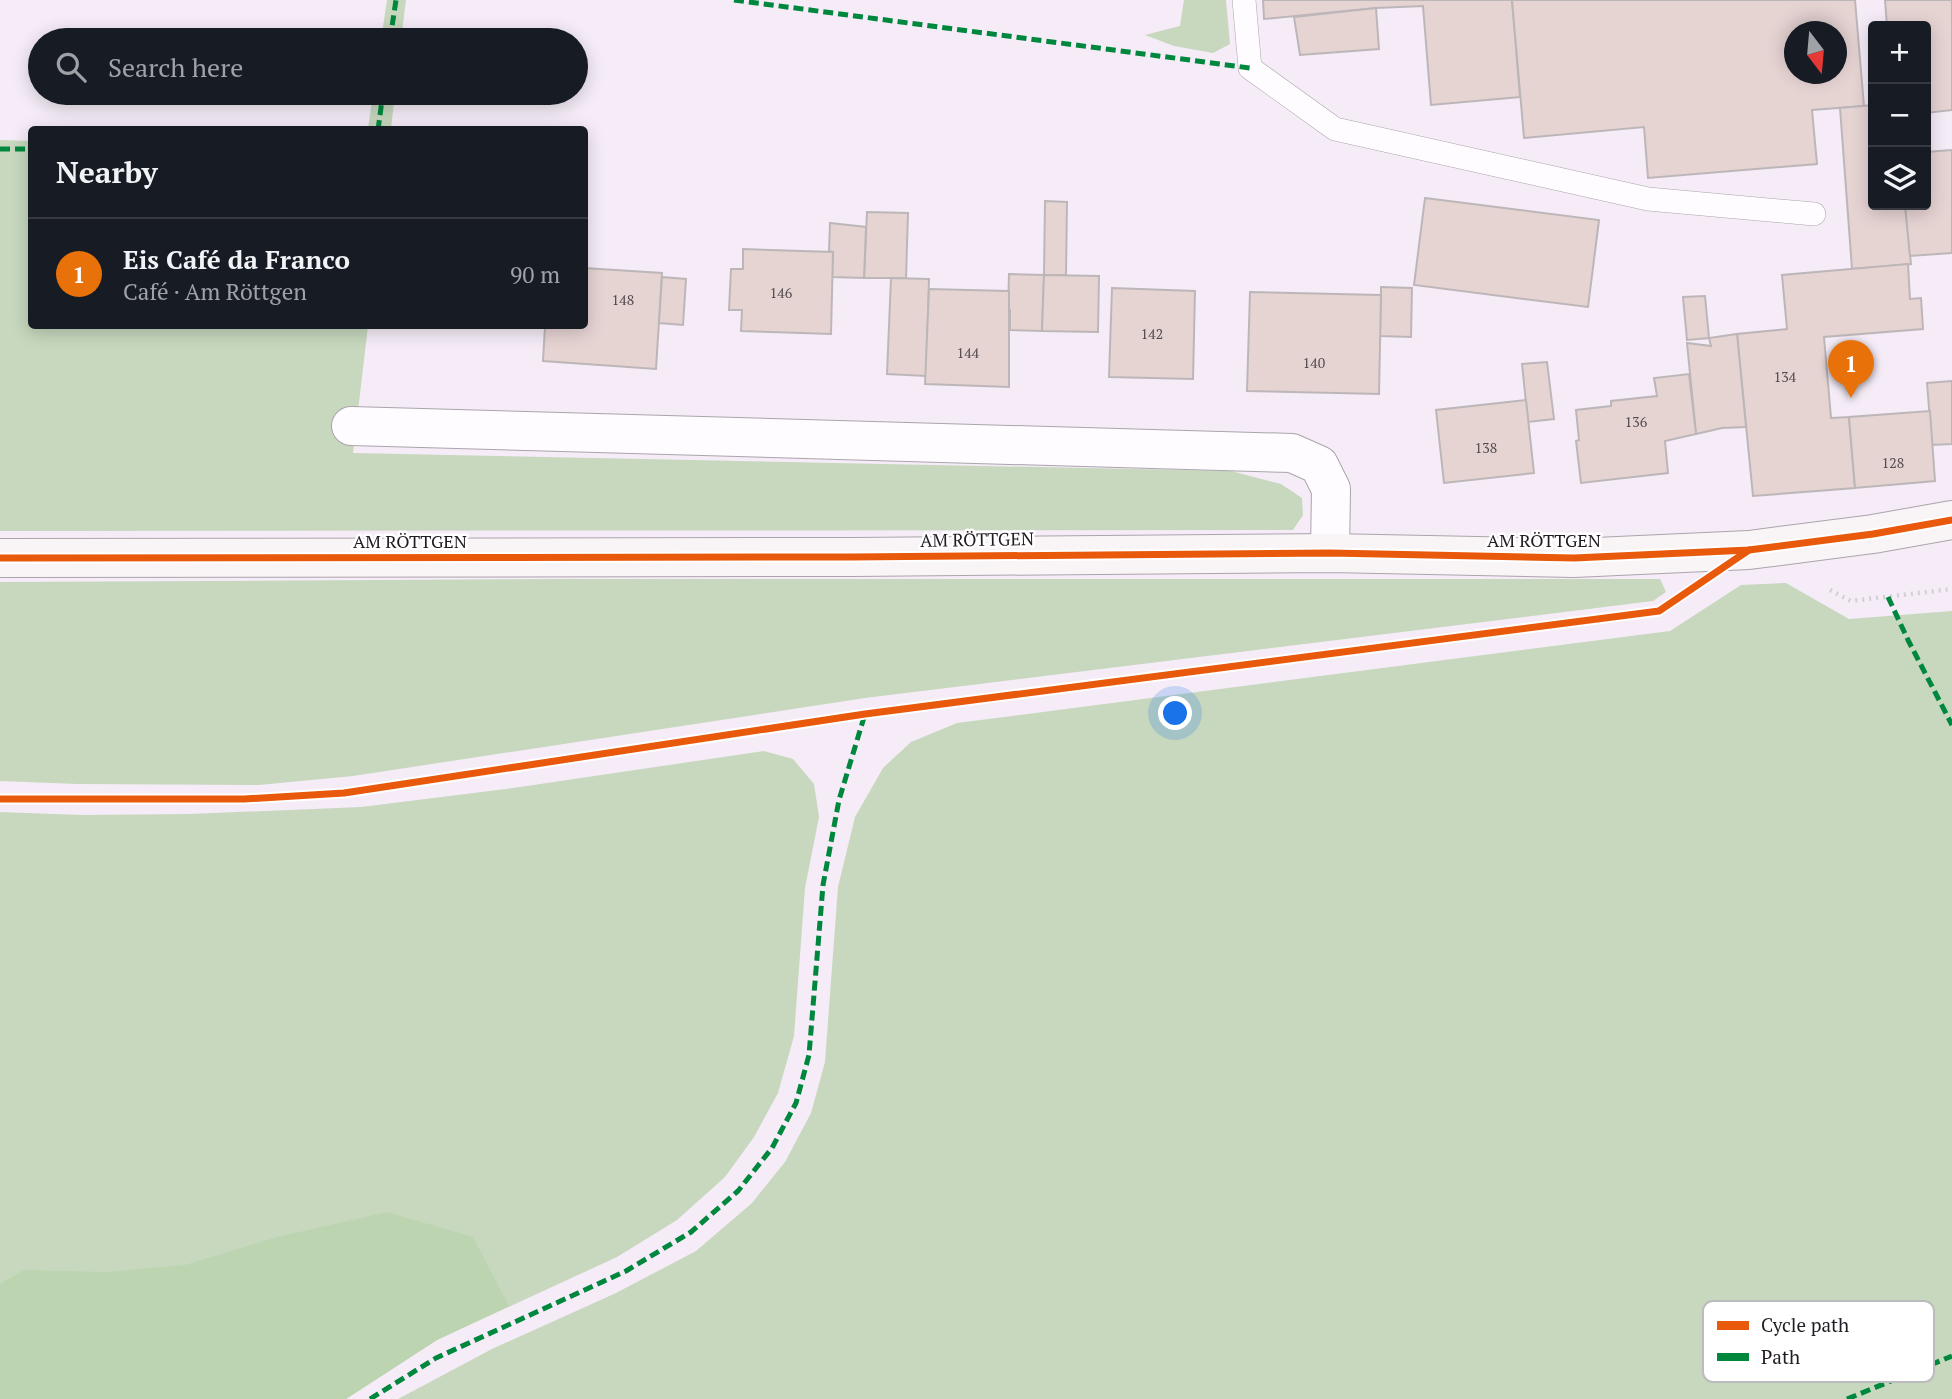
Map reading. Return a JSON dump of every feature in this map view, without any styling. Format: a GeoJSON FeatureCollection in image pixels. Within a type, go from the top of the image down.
{"type":"FeatureCollection","features":[{"type":"Feature","properties":{"kind":"street"},"geometry":{"type":"LineString","coordinates":[[351,426],[1292,453],[1319,465],[1331,489],[1329,553]]}},
{"type":"Feature","properties":{"kind":"street","name":"AM RÖTTGEN"},"geometry":{"type":"LineString","coordinates":[[0,558],[852,557],[1329,553],[1574,558],[1749,550],[1873,534],[1952,520]]}},
{"type":"Feature","properties":{"kind":"lane"},"geometry":{"type":"LineString","coordinates":[[1244,0],[1250,68],[1335,129],[1648,200],[1814,214]]}},
{"type":"Feature","properties":{"kind":"green space"},"geometry":{"type":"Polygon","coordinates":[[[387,0],[406,0],[402,28],[383,28],[387,0]]]}},
{"type":"Feature","properties":{"kind":"green space"},"geometry":{"type":"Polygon","coordinates":[[[1184,0],[1226,0],[1230,44],[1213,53],[1174,46],[1145,35],[1180,26],[1184,0]]]}},
{"type":"Feature","properties":{"kind":"green space"},"geometry":{"type":"Polygon","coordinates":[[[371,105],[394,105],[391,126],[368,126],[371,105]]]}},
{"type":"Feature","properties":{"kind":"green space"},"geometry":{"type":"Polygon","coordinates":[[[0,140],[28,141],[28,329],[368,329],[353,453],[1231,471],[1281,484],[1302,498],[1303,515],[1293,530],[0,531],[0,140]]]}},
{"type":"Feature","properties":{"kind":"green space"},"geometry":{"type":"Polygon","coordinates":[[[1660,579],[1666,592],[1653,601],[865,698],[353,776],[259,785],[0,781],[0,582],[1660,579]]]}},
{"type":"Feature","properties":{"kind":"green space"},"geometry":{"type":"Polygon","coordinates":[[[1786,583],[1849,619],[1952,611],[1952,1399],[398,1399],[492,1349],[616,1293],[696,1251],[752,1203],[785,1162],[811,1113],[825,1062],[838,887],[855,817],[883,768],[911,742],[957,723],[1670,631],[1741,585],[1786,583]]]}},
{"type":"Feature","properties":{"kind":"green space"},"geometry":{"type":"Polygon","coordinates":[[[764,751],[793,759],[814,784],[819,817],[805,888],[794,1036],[778,1093],[754,1137],[725,1177],[677,1220],[617,1257],[437,1340],[346,1399],[0,1399],[0,812],[82,815],[190,814],[361,807],[506,789],[764,751]]]}},
{"type":"Feature","properties":{"kind":"green space"},"geometry":{"type":"Polygon","coordinates":[[[387,1212],[473,1237],[509,1306],[437,1340],[346,1399],[0,1399],[0,1284],[24,1270],[106,1272],[185,1265],[277,1237],[387,1212]]]}},
{"type":"Feature","properties":{"kind":"building"},"geometry":{"type":"Polygon","coordinates":[[[1263,0],[1512,0],[1520,97],[1431,105],[1423,6],[1264,19],[1263,0]]]}},
{"type":"Feature","properties":{"kind":"building"},"geometry":{"type":"Polygon","coordinates":[[[1512,0],[1855,0],[1864,106],[1812,110],[1817,164],[1648,178],[1644,127],[1524,138],[1512,0]]]}},
{"type":"Feature","properties":{"kind":"building"},"geometry":{"type":"Polygon","coordinates":[[[1885,0],[1952,0],[1952,110],[1931,112],[1931,21],[1887,21],[1885,0]]]}},
{"type":"Feature","properties":{"kind":"building"},"geometry":{"type":"Polygon","coordinates":[[[1376,8],[1379,49],[1300,55],[1294,17],[1376,8]]]}},
{"type":"Feature","properties":{"kind":"building"},"geometry":{"type":"Polygon","coordinates":[[[1868,105],[1868,210],[1906,210],[1911,264],[1852,269],[1840,108],[1868,105]]]}},
{"type":"Feature","properties":{"kind":"building"},"geometry":{"type":"Polygon","coordinates":[[[1952,150],[1952,253],[1910,256],[1905,210],[1931,210],[1931,152],[1952,150]]]}},
{"type":"Feature","properties":{"kind":"building"},"geometry":{"type":"Polygon","coordinates":[[[1425,198],[1599,220],[1588,307],[1414,285],[1425,198]]]}},
{"type":"Feature","properties":{"kind":"building"},"geometry":{"type":"Polygon","coordinates":[[[1045,201],[1067,202],[1066,275],[1044,275],[1045,201]]]}},
{"type":"Feature","properties":{"kind":"building"},"geometry":{"type":"Polygon","coordinates":[[[867,212],[908,213],[906,278],[864,278],[867,212]]]}},
{"type":"Feature","properties":{"kind":"building"},"geometry":{"type":"Polygon","coordinates":[[[830,223],[866,227],[864,278],[832,277],[830,223]]]}},
{"type":"Feature","properties":{"kind":"building"},"geometry":{"type":"Polygon","coordinates":[[[743,249],[833,252],[831,334],[741,331],[742,310],[729,310],[731,269],[743,269],[743,249]]]}},
{"type":"Feature","properties":{"kind":"building"},"geometry":{"type":"Polygon","coordinates":[[[1908,264],[1910,299],[1921,298],[1923,329],[1824,337],[1831,418],[1849,417],[1855,488],[1753,496],[1737,334],[1787,329],[1782,275],[1908,264]]]}},
{"type":"Feature","properties":{"kind":"building"},"geometry":{"type":"Polygon","coordinates":[[[588,268],[662,273],[656,369],[543,361],[545,329],[588,329],[588,268]]]}},
{"type":"Feature","properties":{"kind":"building"},"geometry":{"type":"Polygon","coordinates":[[[1009,274],[1044,275],[1042,331],[1010,330],[1009,274]]]}},
{"type":"Feature","properties":{"kind":"building"},"geometry":{"type":"Polygon","coordinates":[[[1044,275],[1099,276],[1098,332],[1042,331],[1044,275]]]}},
{"type":"Feature","properties":{"kind":"building"},"geometry":{"type":"Polygon","coordinates":[[[662,277],[686,279],[683,325],[659,323],[662,277]]]}},
{"type":"Feature","properties":{"kind":"building"},"geometry":{"type":"Polygon","coordinates":[[[891,278],[929,279],[926,376],[887,374],[891,278]]]}},
{"type":"Feature","properties":{"kind":"building"},"geometry":{"type":"Polygon","coordinates":[[[1381,287],[1412,288],[1411,337],[1380,336],[1381,287]]]}},
{"type":"Feature","properties":{"kind":"building"},"geometry":{"type":"Polygon","coordinates":[[[1112,288],[1195,291],[1193,379],[1109,377],[1112,288]]]}},
{"type":"Feature","properties":{"kind":"building"},"geometry":{"type":"Polygon","coordinates":[[[929,289],[1009,291],[1009,387],[925,384],[929,289]]]}},
{"type":"Feature","properties":{"kind":"building"},"geometry":{"type":"Polygon","coordinates":[[[1250,292],[1381,295],[1379,394],[1247,391],[1250,292]]]}},
{"type":"Feature","properties":{"kind":"building"},"geometry":{"type":"Polygon","coordinates":[[[1705,296],[1709,338],[1687,340],[1683,297],[1705,296]]]}},
{"type":"Feature","properties":{"kind":"building"},"geometry":{"type":"Polygon","coordinates":[[[1737,334],[1746,427],[1722,428],[1696,434],[1687,343],[1711,346],[1709,338],[1737,334]]]}},
{"type":"Feature","properties":{"kind":"building"},"geometry":{"type":"Polygon","coordinates":[[[1547,362],[1554,419],[1528,422],[1522,364],[1547,362]]]}},
{"type":"Feature","properties":{"kind":"building"},"geometry":{"type":"Polygon","coordinates":[[[1689,374],[1696,434],[1665,441],[1668,473],[1581,483],[1576,441],[1579,440],[1576,410],[1611,406],[1611,401],[1657,396],[1654,378],[1689,374]]]}},
{"type":"Feature","properties":{"kind":"building"},"geometry":{"type":"Polygon","coordinates":[[[1952,381],[1952,444],[1932,445],[1927,383],[1952,381]]]}},
{"type":"Feature","properties":{"kind":"building"},"geometry":{"type":"Polygon","coordinates":[[[1526,400],[1534,473],[1444,483],[1436,410],[1526,400]]]}},
{"type":"Feature","properties":{"kind":"building"},"geometry":{"type":"Polygon","coordinates":[[[1930,411],[1935,481],[1855,488],[1849,417],[1930,411]]]}},
{"type":"Feature","properties":{"kind":"marked path"},"geometry":{"type":"LineString","coordinates":[[392,28],[396,0]]}},
{"type":"Feature","properties":{"kind":"marked path"},"geometry":{"type":"LineString","coordinates":[[734,0],[1250,68]]}},
{"type":"Feature","properties":{"kind":"marked path"},"geometry":{"type":"LineString","coordinates":[[379,126],[381,105]]}},
{"type":"Feature","properties":{"kind":"marked path"},"geometry":{"type":"LineString","coordinates":[[0,149],[28,149]]}},
{"type":"Feature","properties":{"kind":"marked path"},"geometry":{"type":"LineString","coordinates":[[1888,597],[1952,725]]}},
{"type":"Feature","properties":{"kind":"marked path"},"geometry":{"type":"LineString","coordinates":[[370,1399],[436,1358],[626,1271],[691,1232],[738,1191],[772,1148],[796,1103],[809,1055],[823,885],[839,800],[865,714]]}},
{"type":"Feature","properties":{"kind":"marked path"},"geometry":{"type":"LineString","coordinates":[[1934,1363],[1952,1356]]}},
{"type":"Feature","properties":{"kind":"marked path"},"geometry":{"type":"LineString","coordinates":[[1847,1399],[1889,1382]]}},
{"type":"Feature","properties":{"kind":"cycle path"},"geometry":{"type":"LineString","coordinates":[[0,558],[852,557],[1330,553],[1574,558],[1749,550],[1873,534],[1952,520]]}},
{"type":"Feature","properties":{"kind":"cycle path"},"geometry":{"type":"LineString","coordinates":[[0,799],[244,799],[344,793],[865,714],[1659,611],[1749,550]]}},
{"type":"Feature","properties":{"kind":"place","name":"Eis Café da Franco"},"geometry":{"type":"Point","coordinates":[1851,398]}}]}
